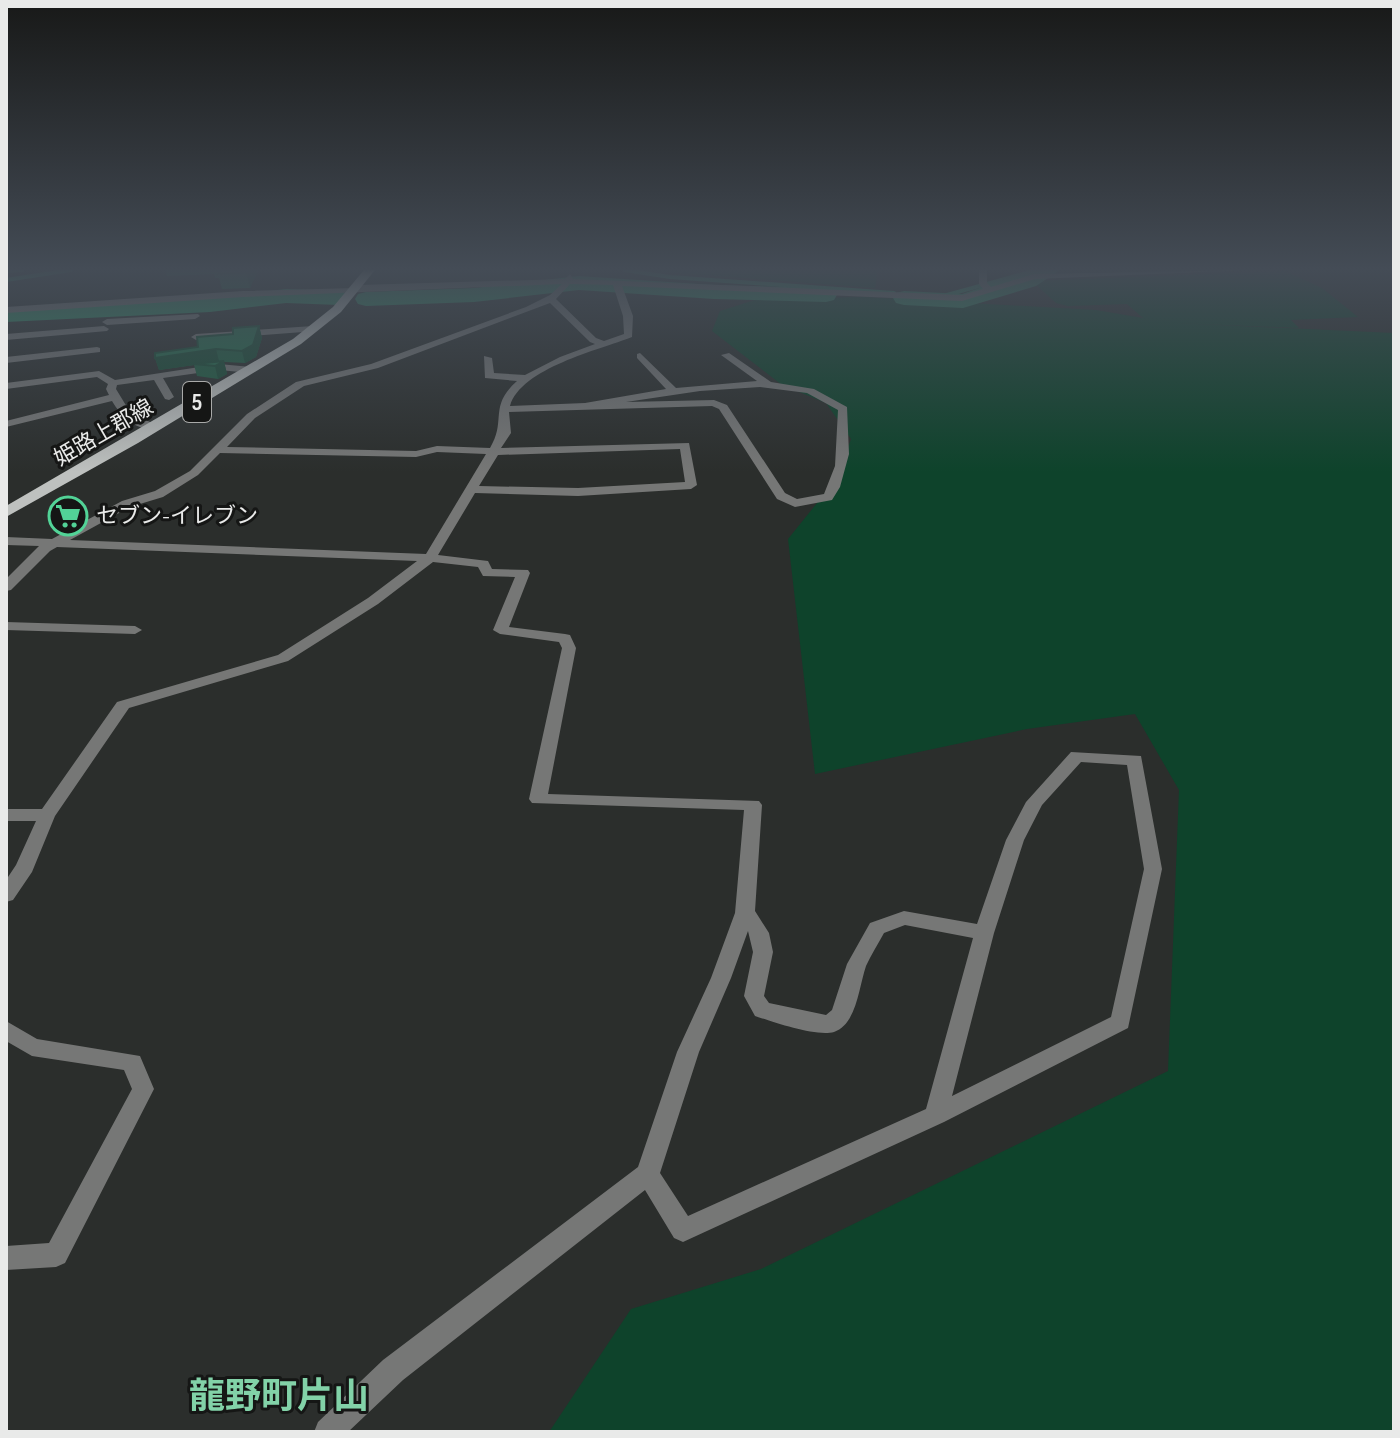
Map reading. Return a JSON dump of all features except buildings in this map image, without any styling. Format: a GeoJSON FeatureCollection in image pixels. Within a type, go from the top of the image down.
{"type":"FeatureCollection","features":[{"type":"Feature","properties":{"kind":"main road","name":"姫路上郡線"},"geometry":{"type":"LineString","coordinates":[[6,512],[154,428],[301,337]]}},
{"type":"Feature","properties":{"kind":"street"},"geometry":{"type":"LineString","coordinates":[[99,374],[97,350],[101,337]]}},
{"type":"Feature","properties":{"kind":"street"},"geometry":{"type":"LineString","coordinates":[[6,587],[45,548],[126,504],[159,494],[194,473],[251,416],[300,384],[374,366],[451,337]]}},
{"type":"Feature","properties":{"kind":"street"},"geometry":{"type":"LineString","coordinates":[[590,337],[605,345]]}},
{"type":"Feature","properties":{"kind":"street"},"geometry":{"type":"LineString","coordinates":[[6,895],[25,867],[47,815],[123,705],[283,658],[373,601],[430,558],[505,433],[503,409],[507,397],[526,378],[624,337]]}},
{"type":"Feature","properties":{"kind":"street"},"geometry":{"type":"LineString","coordinates":[[6,360],[97,350]]}},
{"type":"Feature","properties":{"kind":"street"},"geometry":{"type":"LineString","coordinates":[[726,355],[771,386]]}},
{"type":"Feature","properties":{"kind":"street"},"geometry":{"type":"LineString","coordinates":[[640,356],[673,391]]}},
{"type":"Feature","properties":{"kind":"street"},"geometry":{"type":"LineString","coordinates":[[487,358],[489,376],[526,378]]}},
{"type":"Feature","properties":{"kind":"street"},"geometry":{"type":"LineString","coordinates":[[6,386],[99,374],[113,383],[219,367],[251,370]]}},
{"type":"Feature","properties":{"kind":"street"},"geometry":{"type":"LineString","coordinates":[[157,376],[169,397]]}},
{"type":"Feature","properties":{"kind":"street"},"geometry":{"type":"LineString","coordinates":[[113,383],[111,389],[115,397],[133,422],[154,428]]}},
{"type":"Feature","properties":{"kind":"street"},"geometry":{"type":"LineString","coordinates":[[503,409],[714,403],[723,407],[781,496],[795,503],[828,497],[835,487],[845,440],[843,409],[808,391],[771,386],[703,386],[588,406]]}},
{"type":"Feature","properties":{"kind":"street"},"geometry":{"type":"LineString","coordinates":[[7,424],[115,397]]}},
{"type":"Feature","properties":{"kind":"street"},"geometry":{"type":"LineString","coordinates":[[218,450],[416,454],[437,449],[494,452],[685,445],[691,485],[578,492],[473,489]]}},
{"type":"Feature","properties":{"kind":"street"},"geometry":{"type":"LineString","coordinates":[[6,541],[430,558],[483,564],[488,573],[523,573],[500,630],[565,638],[569,648],[538,799],[753,805],[745,913],[721,978],[688,1052],[648,1174],[393,1370],[328,1432]]}},
{"type":"Feature","properties":{"kind":"street"},"geometry":{"type":"LineString","coordinates":[[6,626],[135,630]]}},
{"type":"Feature","properties":{"kind":"street"},"geometry":{"type":"LineString","coordinates":[[648,1174],[683,1230],[936,1115],[1120,1022],[1153,869],[1135,760],[1077,756],[1035,802],[1015,840],[984,933],[936,1115]]}},
{"type":"Feature","properties":{"kind":"street"},"geometry":{"type":"LineString","coordinates":[[6,815],[47,815]]}},
{"type":"Feature","properties":{"kind":"street"},"geometry":{"type":"LineString","coordinates":[[745,913],[759,928],[764,949],[754,996],[762,1010],[818,1024],[831,1024],[841,1014],[857,964],[877,928],[904,918],[984,933]]}},
{"type":"Feature","properties":{"kind":"street"},"geometry":{"type":"LineString","coordinates":[[6,1030],[32,1047],[132,1062],[143,1089],[56,1255],[6,1258]]}},
{"type":"Feature","properties":{"kind":"green space"},"geometry":{"type":"Polygon","coordinates":[[[720,337],[1394,337],[1394,1432],[549,1432],[631,1309],[761,1269],[1168,1071],[1179,790],[1135,714],[1027,729],[815,774],[788,539],[838,477],[851,439],[826,403],[782,385],[720,337]]]}},
{"type":"Feature","properties":{"kind":"place","name":"セブン-イレブン"},"geometry":{"type":"Point","coordinates":[68,516]}},
{"type":"Feature","properties":{"kind":"district","name":"龍野町片山"},"geometry":{"type":"Point","coordinates":[279,1397]}}]}
